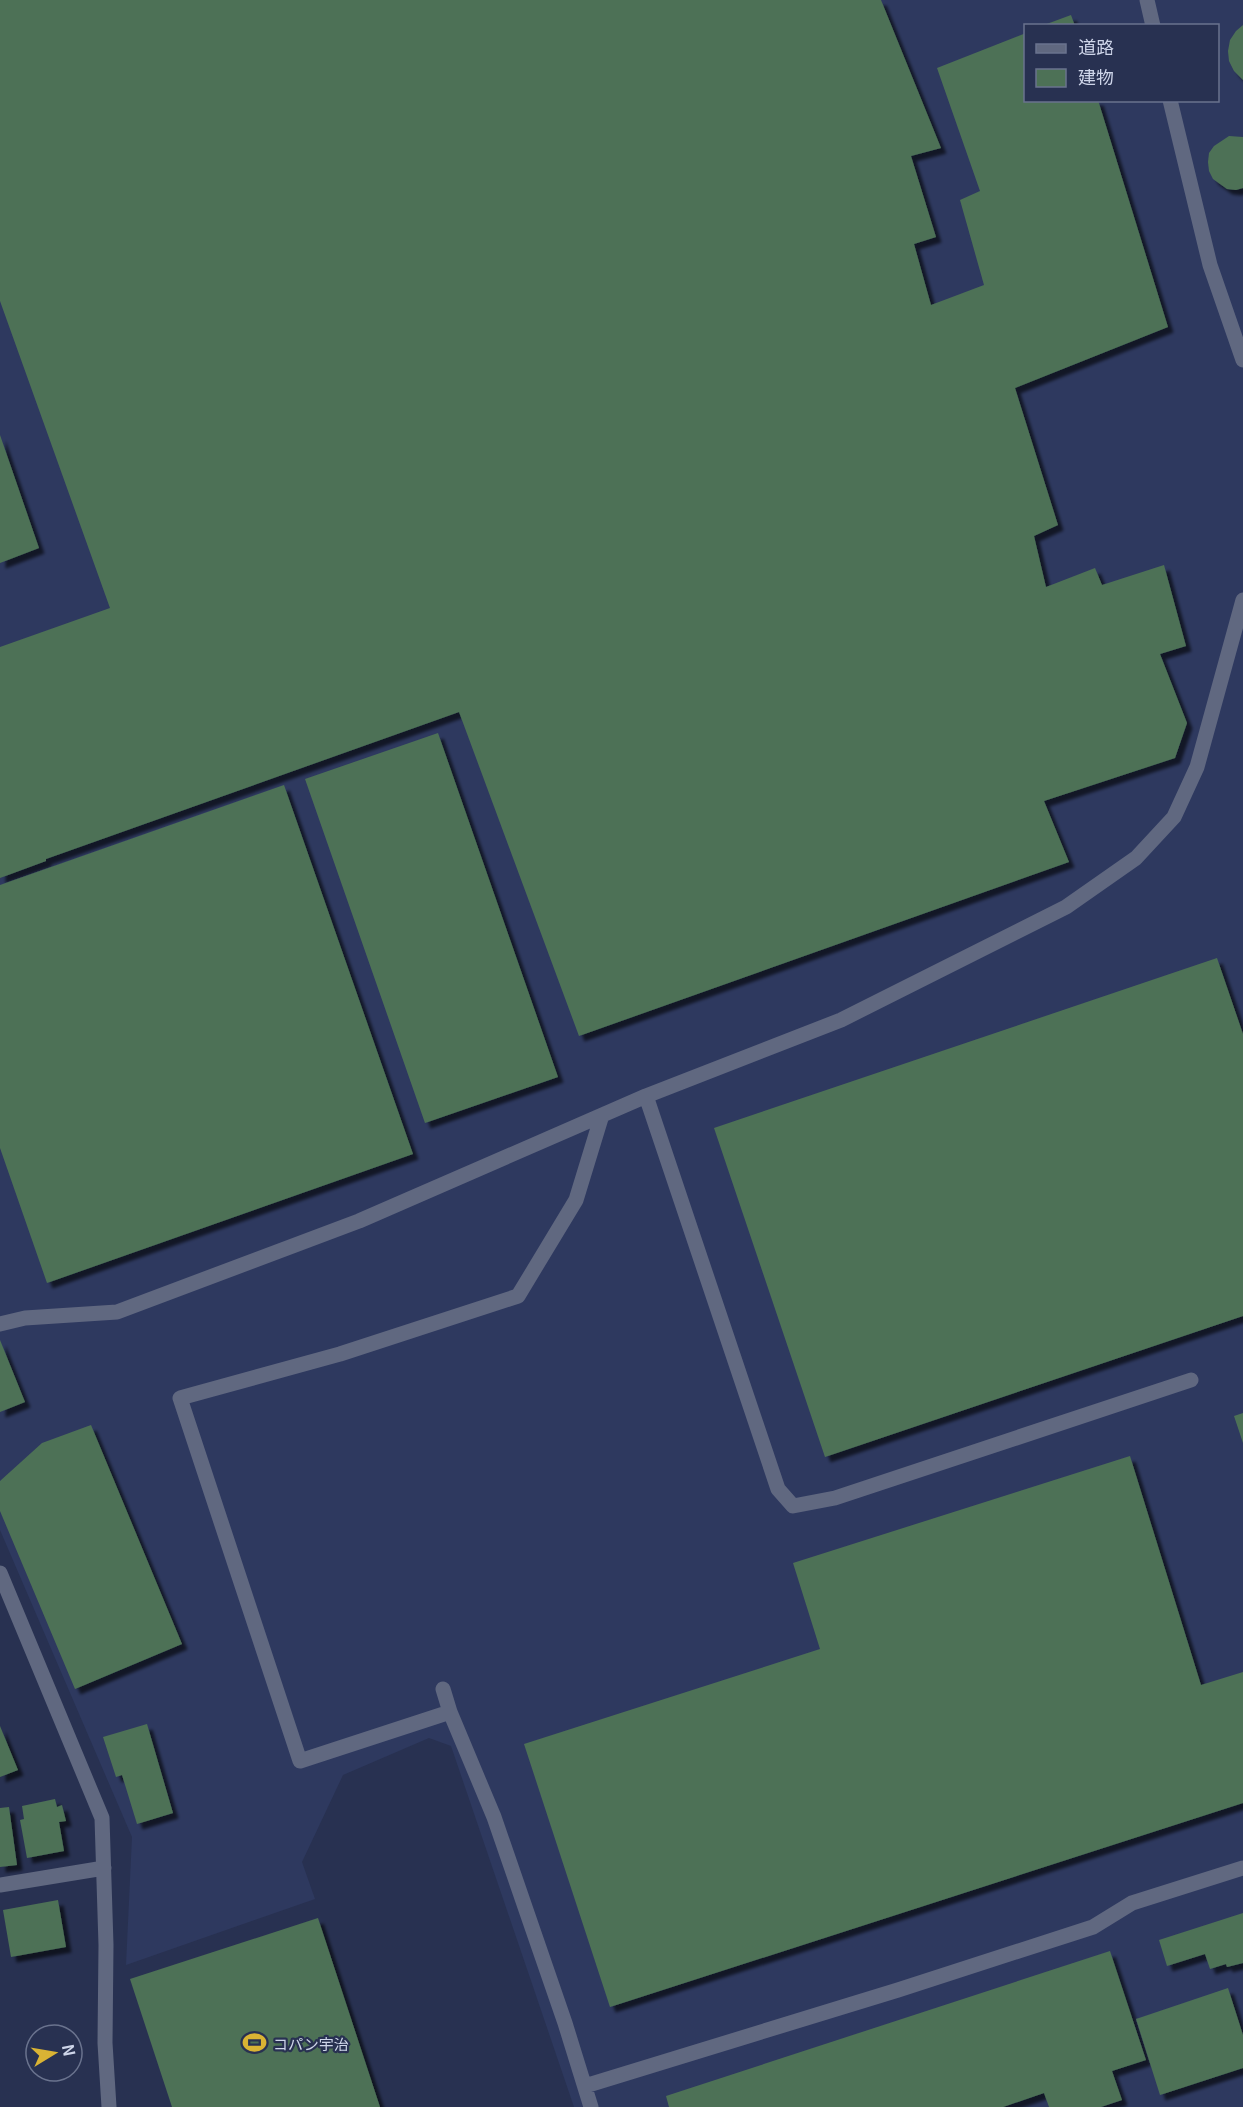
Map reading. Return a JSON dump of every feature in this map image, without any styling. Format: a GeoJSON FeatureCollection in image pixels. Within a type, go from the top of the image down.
{"type":"FeatureCollection","features":[{"type":"Feature","properties":{"kind":"street"},"geometry":{"type":"LineString","coordinates":[[1147,0],[1153,24]]}},
{"type":"Feature","properties":{"kind":"street"},"geometry":{"type":"LineString","coordinates":[[1170,102],[1210,265],[1243,360]]}},
{"type":"Feature","properties":{"kind":"street"},"geometry":{"type":"LineString","coordinates":[[0,1324],[25,1318],[117,1312],[359,1221],[646,1096],[841,1020],[1066,906],[1136,858],[1174,817],[1197,767],[1243,600]]}},
{"type":"Feature","properties":{"kind":"street"},"geometry":{"type":"LineString","coordinates":[[646,1096],[778,1489],[792,1506],[836,1498],[1191,1380]]}},
{"type":"Feature","properties":{"kind":"street"},"geometry":{"type":"LineString","coordinates":[[450,1712],[300,1761],[180,1398],[340,1354],[518,1296],[576,1200],[602,1115]]}},
{"type":"Feature","properties":{"kind":"street"},"geometry":{"type":"LineString","coordinates":[[0,1573],[102,1818],[105,2043],[109,2107]]}},
{"type":"Feature","properties":{"kind":"street"},"geometry":{"type":"LineString","coordinates":[[443,1689],[450,1712],[494,1817],[591,2107]]}},
{"type":"Feature","properties":{"kind":"street"},"geometry":{"type":"LineString","coordinates":[[0,1885],[104,1868]]}},
{"type":"Feature","properties":{"kind":"street"},"geometry":{"type":"LineString","coordinates":[[585,2086],[882,1995],[1093,1927],[1132,1903],[1243,1868]]}},
{"type":"Feature","properties":{"kind":"shaded area"},"geometry":{"type":"Polygon","coordinates":[[[0,0],[1243,0],[1243,2107],[574,2107],[451,1746],[429,1738],[343,1775],[302,1862],[315,1899],[126,1965],[132,1837],[0,1530],[0,0]]]}},
{"type":"Feature","properties":{"kind":"building"},"geometry":{"type":"Polygon","coordinates":[[[0,0],[881,0],[941,148],[911,156],[936,237],[914,244],[931,305],[984,285],[960,200],[980,191],[937,68],[1024,34],[1024,102],[1099,102],[1168,327],[1015,388],[1058,525],[1034,536],[1046,587],[1095,568],[1102,585],[1164,565],[1186,646],[1160,654],[1187,723],[1175,758],[1044,801],[1069,862],[579,1036],[459,712],[46,859],[46,861],[0,878],[0,647],[110,608],[0,301],[0,0]]]}},
{"type":"Feature","properties":{"kind":"building"},"geometry":{"type":"Polygon","coordinates":[[[1071,15],[1074,24],[1047,24],[1071,15]]]}},
{"type":"Feature","properties":{"kind":"building"},"geometry":{"type":"Polygon","coordinates":[[[1243,25],[1243,80],[1234,71],[1229,61],[1228,51],[1230,40],[1243,25]]]}},
{"type":"Feature","properties":{"kind":"building"},"geometry":{"type":"Polygon","coordinates":[[[1229,136],[1243,137],[1243,188],[1236,190],[1227,189],[1213,179],[1209,171],[1209,153],[1214,146],[1229,136]]]}},
{"type":"Feature","properties":{"kind":"building"},"geometry":{"type":"Polygon","coordinates":[[[0,435],[39,548],[0,563],[0,435]]]}},
{"type":"Feature","properties":{"kind":"building"},"geometry":{"type":"Polygon","coordinates":[[[438,733],[558,1077],[425,1123],[305,779],[438,733]]]}},
{"type":"Feature","properties":{"kind":"building"},"geometry":{"type":"Polygon","coordinates":[[[284,785],[413,1154],[47,1283],[0,1148],[0,885],[284,785]]]}},
{"type":"Feature","properties":{"kind":"building"},"geometry":{"type":"Polygon","coordinates":[[[1217,958],[1243,1034],[1243,1316],[825,1457],[714,1128],[1217,958]]]}},
{"type":"Feature","properties":{"kind":"building"},"geometry":{"type":"Polygon","coordinates":[[[0,1340],[25,1402],[0,1412],[0,1340]]]}},
{"type":"Feature","properties":{"kind":"building"},"geometry":{"type":"Polygon","coordinates":[[[1243,1413],[1243,1443],[1234,1416],[1243,1413]]]}},
{"type":"Feature","properties":{"kind":"building"},"geometry":{"type":"Polygon","coordinates":[[[91,1425],[182,1644],[75,1689],[0,1511],[0,1481],[42,1443],[91,1425]]]}},
{"type":"Feature","properties":{"kind":"building"},"geometry":{"type":"Polygon","coordinates":[[[1130,1456],[1201,1685],[1243,1672],[1243,1803],[610,2007],[524,1744],[820,1649],[793,1563],[1130,1456]]]}},
{"type":"Feature","properties":{"kind":"building"},"geometry":{"type":"Polygon","coordinates":[[[147,1724],[173,1813],[137,1824],[122,1775],[116,1777],[103,1737],[147,1724]]]}},
{"type":"Feature","properties":{"kind":"building"},"geometry":{"type":"Polygon","coordinates":[[[0,1726],[18,1770],[0,1777],[0,1726]]]}},
{"type":"Feature","properties":{"kind":"building"},"geometry":{"type":"Polygon","coordinates":[[[55,1799],[57,1807],[62,1805],[66,1821],[59,1822],[64,1851],[27,1858],[20,1820],[24,1819],[22,1806],[55,1799]]]}},
{"type":"Feature","properties":{"kind":"building"},"geometry":{"type":"Polygon","coordinates":[[[9,1807],[17,1865],[0,1867],[0,1808],[9,1807]]]}},
{"type":"Feature","properties":{"kind":"building"},"geometry":{"type":"Polygon","coordinates":[[[58,1900],[66,1947],[11,1957],[3,1910],[58,1900]]]}},
{"type":"Feature","properties":{"kind":"building"},"geometry":{"type":"Polygon","coordinates":[[[1243,1913],[1243,1963],[1227,1967],[1226,1964],[1210,1969],[1205,1954],[1167,1966],[1159,1940],[1243,1913]]]}},
{"type":"Feature","properties":{"kind":"building","name":"コパン宇治"},"geometry":{"type":"Polygon","coordinates":[[[318,1918],[380,2107],[172,2107],[130,1979],[318,1918]]]}},
{"type":"Feature","properties":{"kind":"building"},"geometry":{"type":"Polygon","coordinates":[[[1110,1951],[1146,2060],[1112,2071],[1122,2100],[1101,2107],[1049,2107],[1044,2093],[1003,2107],[669,2107],[666,2096],[1110,1951]]]}},
{"type":"Feature","properties":{"kind":"building"},"geometry":{"type":"Polygon","coordinates":[[[1228,1988],[1243,2035],[1243,2068],[1160,2095],[1136,2019],[1228,1988]]]}},
{"type":"Feature","properties":{"kind":"place","name":"コパン宇治"},"geometry":{"type":"Point","coordinates":[255,2043]}}]}
